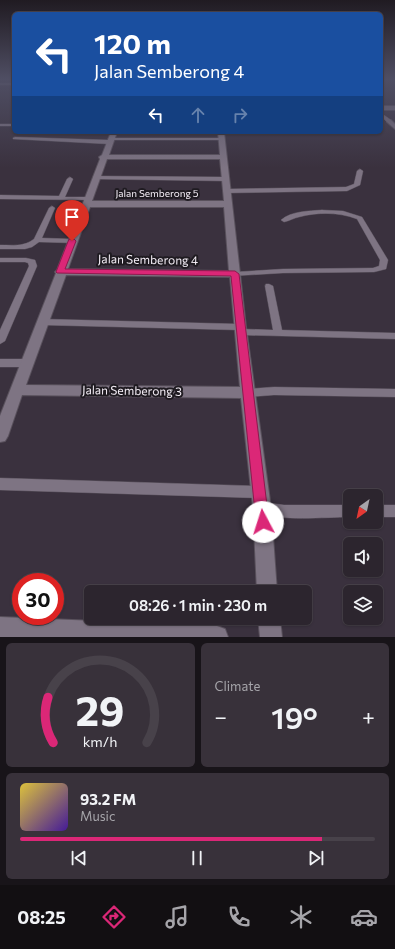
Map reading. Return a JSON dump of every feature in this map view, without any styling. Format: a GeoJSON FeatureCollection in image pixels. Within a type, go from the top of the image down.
{"type":"FeatureCollection","features":[{"type":"Feature","properties":{"kind":"street"},"geometry":{"type":"LineString","coordinates":[[390,122],[395,127]]}},
{"type":"Feature","properties":{"kind":"street"},"geometry":{"type":"LineString","coordinates":[[221,136],[227,204],[262,508],[267,585]]}},
{"type":"Feature","properties":{"kind":"street"},"geometry":{"type":"LineString","coordinates":[[0,436],[111,137]]}},
{"type":"Feature","properties":{"kind":"street"},"geometry":{"type":"LineString","coordinates":[[103,157],[222,157]]}},
{"type":"Feature","properties":{"kind":"street","name":"Jalan Semberong 5"},"geometry":{"type":"LineString","coordinates":[[87,201],[227,204]]}},
{"type":"Feature","properties":{"kind":"street","name":"Jalan Semberong 4"},"geometry":{"type":"LineString","coordinates":[[60,272],[235,274]]}},
{"type":"Feature","properties":{"kind":"street","name":"Jalan Semberong 3"},"geometry":{"type":"LineString","coordinates":[[17,390],[248,393]]}},
{"type":"Feature","properties":{"kind":"street"},"geometry":{"type":"LineString","coordinates":[[269,625],[270,637]]}},
{"type":"Feature","properties":{"kind":"street"},"geometry":{"type":"LineString","coordinates":[[0,628],[217,637]]}},
{"type":"Feature","properties":{"kind":"lane"},"geometry":{"type":"LineString","coordinates":[[383,116],[390,122]]}},
{"type":"Feature","properties":{"kind":"lane"},"geometry":{"type":"LineString","coordinates":[[0,125],[12,125]]}},
{"type":"Feature","properties":{"kind":"lane"},"geometry":{"type":"LineString","coordinates":[[15,138],[221,136]]}},
{"type":"Feature","properties":{"kind":"lane"},"geometry":{"type":"LineString","coordinates":[[95,178],[225,185],[347,189],[357,185],[360,171]]}},
{"type":"Feature","properties":{"kind":"lane"},"geometry":{"type":"LineString","coordinates":[[61,198],[70,179]]}},
{"type":"Feature","properties":{"kind":"lane"},"geometry":{"type":"LineString","coordinates":[[0,197],[61,198],[87,201]]}},
{"type":"Feature","properties":{"kind":"lane"},"geometry":{"type":"LineString","coordinates":[[0,247],[25,247],[34,243],[37,240],[52,208]]}},
{"type":"Feature","properties":{"kind":"lane"},"geometry":{"type":"LineString","coordinates":[[235,274],[283,271],[374,270],[382,267],[384,260],[360,218],[353,214],[342,212],[303,214],[291,216],[284,220]]}},
{"type":"Feature","properties":{"kind":"lane"},"geometry":{"type":"LineString","coordinates":[[37,240],[72,241]]}},
{"type":"Feature","properties":{"kind":"lane"},"geometry":{"type":"LineString","coordinates":[[0,260],[26,260],[32,262],[33,266],[0,341]]}},
{"type":"Feature","properties":{"kind":"lane"},"geometry":{"type":"LineString","coordinates":[[269,286],[278,333]]}},
{"type":"Feature","properties":{"kind":"lane"},"geometry":{"type":"LineString","coordinates":[[42,322],[241,329],[278,333],[395,336]]}},
{"type":"Feature","properties":{"kind":"lane"},"geometry":{"type":"LineString","coordinates":[[0,363],[27,363]]}},
{"type":"Feature","properties":{"kind":"lane"},"geometry":{"type":"LineString","coordinates":[[248,393],[274,391],[395,393]]}},
{"type":"Feature","properties":{"kind":"lane"},"geometry":{"type":"LineString","coordinates":[[0,484],[259,492]]}},
{"type":"Feature","properties":{"kind":"lane"},"geometry":{"type":"LineString","coordinates":[[262,508],[284,511],[343,510]]}},
{"type":"Feature","properties":{"kind":"lane"},"geometry":{"type":"LineString","coordinates":[[383,511],[395,511]]}},
{"type":"Feature","properties":{"kind":"route"},"geometry":{"type":"LineString","coordinates":[[72,241],[60,272],[235,274],[263,522]]}}]}
